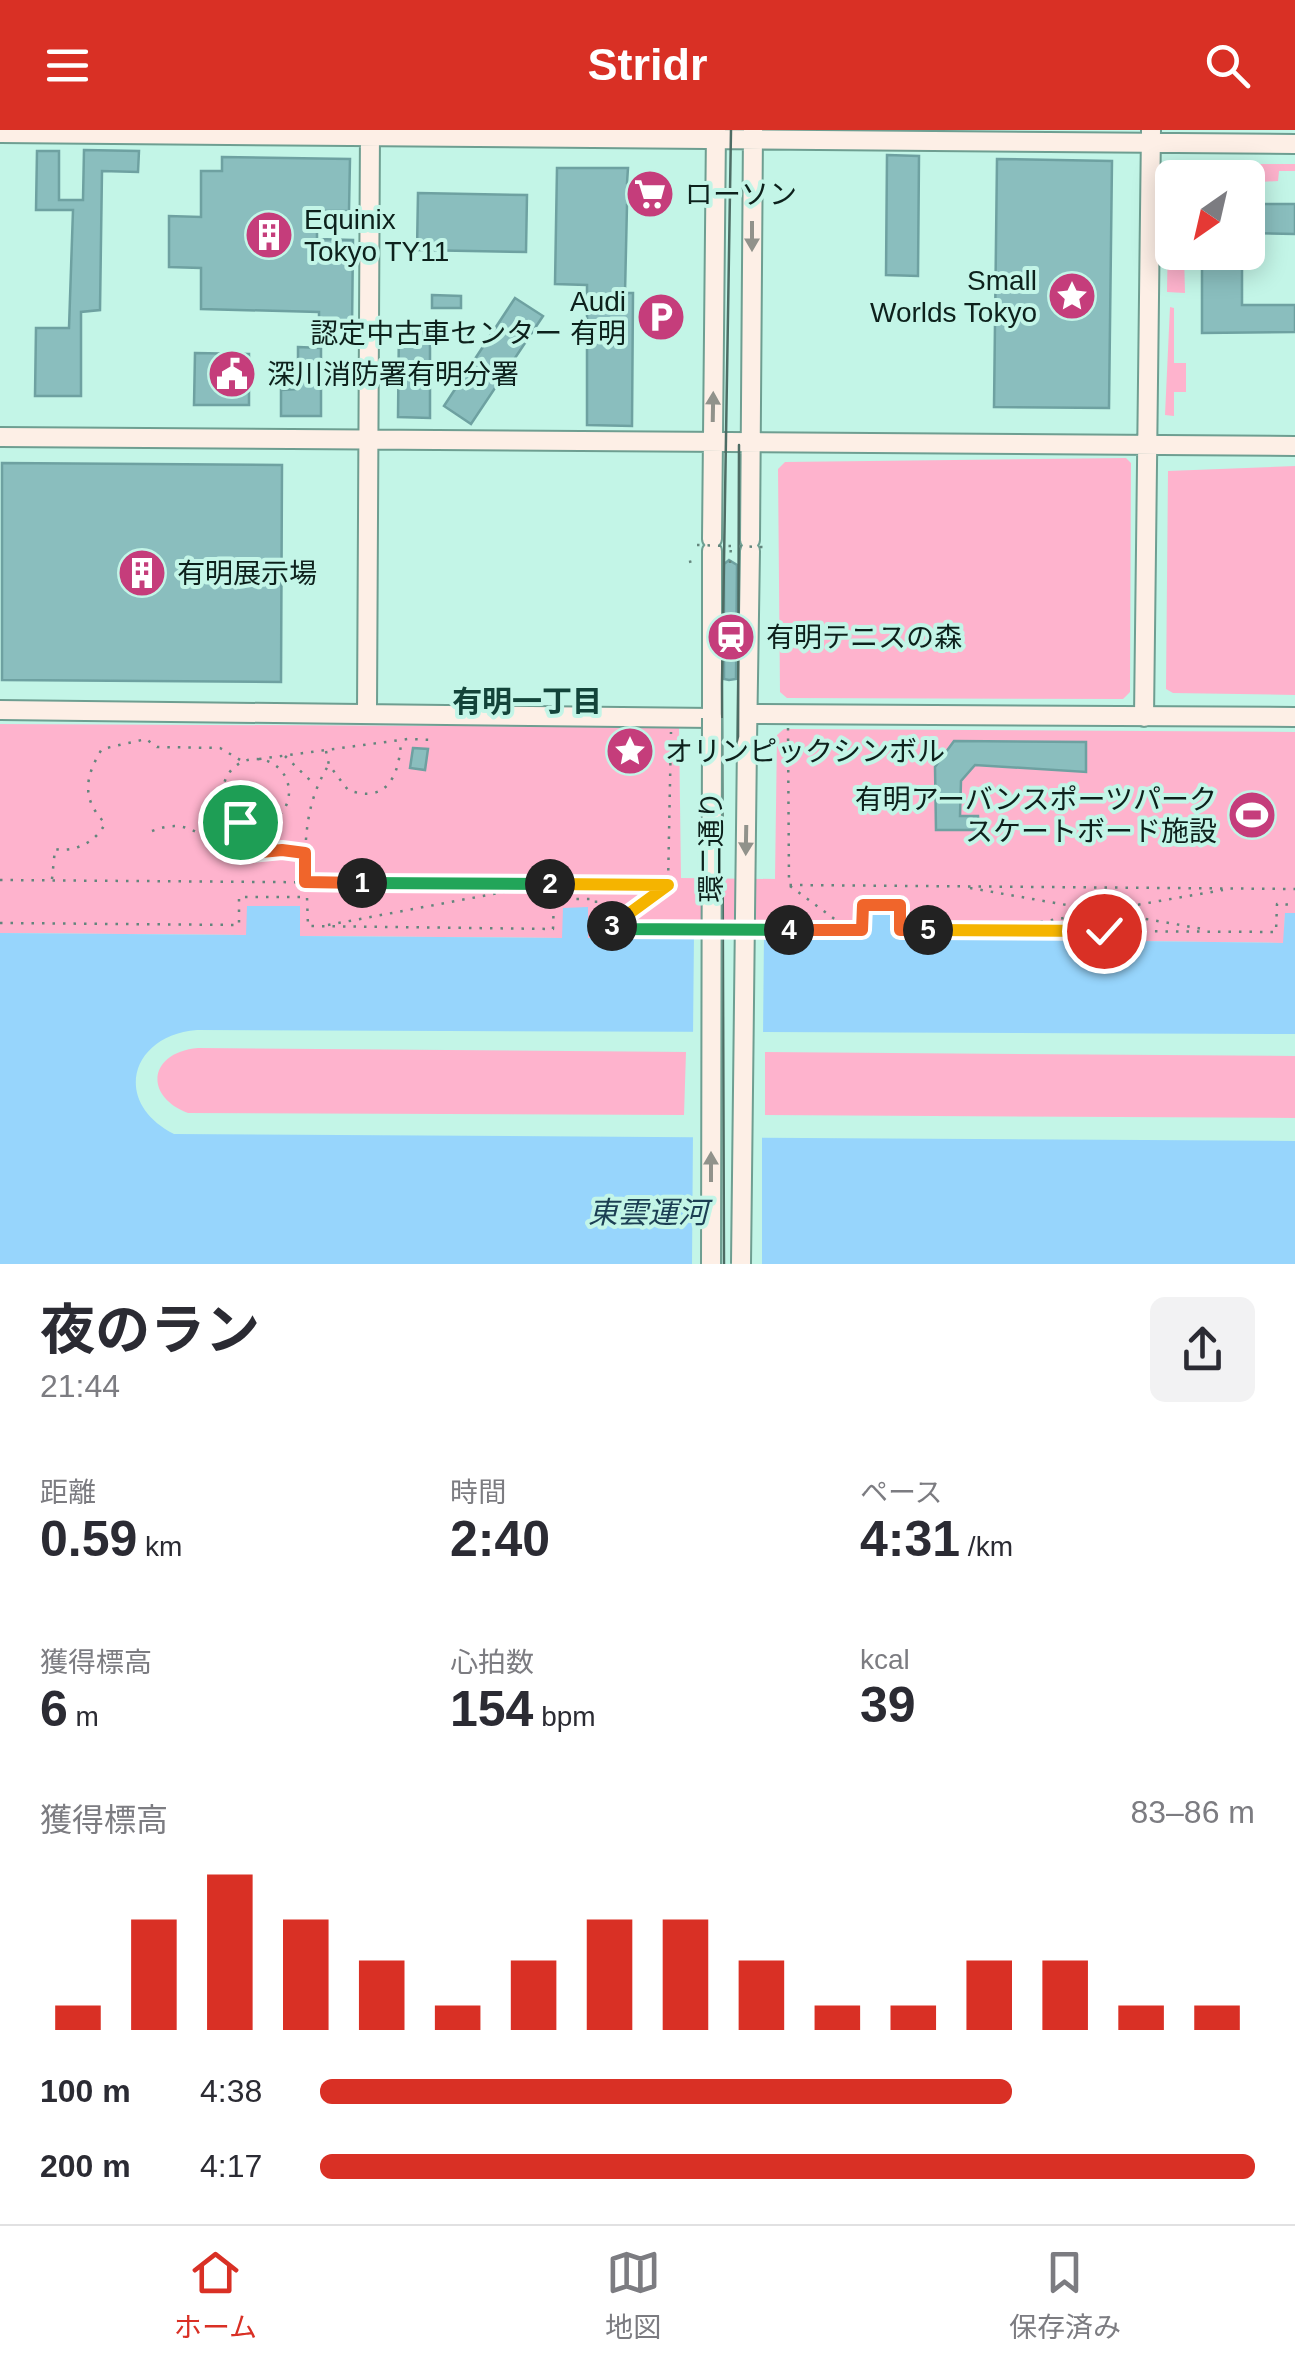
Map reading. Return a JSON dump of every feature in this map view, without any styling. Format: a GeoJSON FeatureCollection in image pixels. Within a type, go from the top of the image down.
{"type":"FeatureCollection","features":[{"type":"Feature","properties":{"kind":"street"},"geometry":{"type":"LineString","coordinates":[[0,133],[1151,136],[1295,144]]}},
{"type":"Feature","properties":{"kind":"street"},"geometry":{"type":"LineString","coordinates":[[367,711],[370,133]]}},
{"type":"Feature","properties":{"kind":"street","name":"環二通り"},"geometry":{"type":"LineString","coordinates":[[710,1264],[712,718],[704,548],[712,442],[716,134]]}},
{"type":"Feature","properties":{"kind":"street","name":"環二通り"},"geometry":{"type":"LineString","coordinates":[[741,1264],[753,134]]}},
{"type":"Feature","properties":{"kind":"street"},"geometry":{"type":"LineString","coordinates":[[1144,717],[1151,136]]}},
{"type":"Feature","properties":{"kind":"street"},"geometry":{"type":"LineString","coordinates":[[0,437],[1295,446]]}},
{"type":"Feature","properties":{"kind":"street"},"geometry":{"type":"LineString","coordinates":[[0,710],[367,711],[712,718]]}},
{"type":"Feature","properties":{"kind":"street"},"geometry":{"type":"LineString","coordinates":[[748,714],[1295,717]]}},
{"type":"Feature","properties":{"kind":"path"},"geometry":{"type":"LineString","coordinates":[[689,562],[697,562],[704,548],[749,546]]}},
{"type":"Feature","properties":{"kind":"path"},"geometry":{"type":"LineString","coordinates":[[730,563],[749,546]]}},
{"type":"Feature","properties":{"kind":"path"},"geometry":{"type":"LineString","coordinates":[[668,885],[671,725]]}},
{"type":"Feature","properties":{"kind":"path"},"geometry":{"type":"LineString","coordinates":[[788,726],[789,885]]}},
{"type":"Feature","properties":{"kind":"path"},"geometry":{"type":"LineString","coordinates":[[368,734],[368,744]]}},
{"type":"Feature","properties":{"kind":"path"},"geometry":{"type":"LineString","coordinates":[[52,881],[56,849],[79,847],[102,831],[105,823],[86,792],[88,774],[102,749],[137,739],[157,747],[220,748],[242,760]]}},
{"type":"Feature","properties":{"kind":"path"},"geometry":{"type":"LineString","coordinates":[[326,750],[329,765],[348,790],[376,794],[389,787],[399,770],[402,740]]}},
{"type":"Feature","properties":{"kind":"path"},"geometry":{"type":"LineString","coordinates":[[258,759],[276,765],[290,794],[274,821],[262,827],[248,824],[226,809],[222,794],[232,767],[242,760],[402,740],[435,740]]}},
{"type":"Feature","properties":{"kind":"path"},"geometry":{"type":"LineString","coordinates":[[284,756],[316,786]]}},
{"type":"Feature","properties":{"kind":"path"},"geometry":{"type":"LineString","coordinates":[[305,882],[305,824],[316,786],[329,765]]}},
{"type":"Feature","properties":{"kind":"path"},"geometry":{"type":"LineString","coordinates":[[242,854],[248,824]]}},
{"type":"Feature","properties":{"kind":"path"},"geometry":{"type":"LineString","coordinates":[[152,831],[166,826],[196,828],[235,854],[282,850],[305,853]]}},
{"type":"Feature","properties":{"kind":"path"},"geometry":{"type":"LineString","coordinates":[[0,880],[668,885]]}},
{"type":"Feature","properties":{"kind":"path"},"geometry":{"type":"LineString","coordinates":[[321,926],[546,884]]}},
{"type":"Feature","properties":{"kind":"path"},"geometry":{"type":"LineString","coordinates":[[608,929],[668,885]]}},
{"type":"Feature","properties":{"kind":"path"},"geometry":{"type":"LineString","coordinates":[[789,885],[1295,889]]}},
{"type":"Feature","properties":{"kind":"path"},"geometry":{"type":"LineString","coordinates":[[789,885],[849,930]]}},
{"type":"Feature","properties":{"kind":"path"},"geometry":{"type":"LineString","coordinates":[[961,886],[1215,932]]}},
{"type":"Feature","properties":{"kind":"path"},"geometry":{"type":"LineString","coordinates":[[993,931],[1228,889]]}},
{"type":"Feature","properties":{"kind":"path"},"geometry":{"type":"LineString","coordinates":[[0,923],[238,926],[238,897],[308,897],[308,926],[553,929],[554,899],[596,899],[596,929],[700,930]]}},
{"type":"Feature","properties":{"kind":"path"},"geometry":{"type":"LineString","coordinates":[[756,930],[862,930],[863,905],[900,905],[900,930],[1276,932],[1277,904],[1295,904]]}},
{"type":"Feature","properties":{"kind":"shaded area"},"geometry":{"type":"Polygon","coordinates":[[[1265,164],[1295,164],[1295,171],[1279,171],[1278,181],[1265,182],[1265,164]]]}},
{"type":"Feature","properties":{"kind":"shaded area"},"geometry":{"type":"Polygon","coordinates":[[[1167,270],[1184,270],[1185,293],[1167,292],[1167,270]]]}},
{"type":"Feature","properties":{"kind":"shaded area"},"geometry":{"type":"Polygon","coordinates":[[[1170,307],[1174,308],[1174,363],[1186,363],[1186,392],[1174,392],[1174,416],[1165,415],[1170,307]]]}},
{"type":"Feature","properties":{"kind":"shaded area"},"geometry":{"type":"Polygon","coordinates":[[[1126,458],[1131,463],[1130,692],[1123,699],[787,698],[780,692],[778,469],[785,462],[1126,458]]]}},
{"type":"Feature","properties":{"kind":"shaded area"},"geometry":{"type":"Polygon","coordinates":[[[1295,466],[1295,695],[1173,693],[1166,689],[1168,471],[1295,466]]]}},
{"type":"Feature","properties":{"kind":"shaded area"},"geometry":{"type":"Polygon","coordinates":[[[0,724],[679,727],[681,878],[775,879],[777,735],[784,729],[1295,732],[1295,913],[1285,913],[1284,943],[895,938],[894,909],[869,909],[869,938],[587,938],[587,907],[563,938],[300,936],[300,906],[247,906],[247,935],[0,933],[0,724]]]}},
{"type":"Feature","properties":{"kind":"shaded area"},"geometry":{"type":"Polygon","coordinates":[[[198,1048],[686,1052],[684,1115],[188,1113],[163,1096],[158,1075],[170,1057],[198,1048]]]}},
{"type":"Feature","properties":{"kind":"shaded area"},"geometry":{"type":"Polygon","coordinates":[[[765,1052],[1295,1056],[1295,1118],[765,1115],[765,1052]]]}},
{"type":"Feature","properties":{"kind":"water","name":"東雲運河"},"geometry":{"type":"Polygon","coordinates":[[[247,906],[300,906],[300,936],[562,938],[563,908],[588,907],[588,938],[868,938],[869,909],[895,909],[896,938],[1283,943],[1285,913],[1295,913],[1295,1034],[197,1030],[157,1044],[144,1057],[137,1072],[136,1088],[154,1121],[174,1134],[1295,1141],[1295,1264],[0,1264],[0,933],[246,935],[247,906]]]}},
{"type":"Feature","properties":{"kind":"pier"},"geometry":{"type":"Polygon","coordinates":[[[694,933],[764,933],[763,1037],[693,1037],[694,933]]]}},
{"type":"Feature","properties":{"kind":"pier"},"geometry":{"type":"Polygon","coordinates":[[[693,1132],[762,1132],[762,1264],[692,1264],[693,1132]]]}},
{"type":"Feature","properties":{"kind":"building"},"geometry":{"type":"Polygon","coordinates":[[[84,150],[139,151],[138,172],[102,171],[100,310],[81,312],[81,396],[35,396],[36,328],[69,328],[73,210],[36,210],[37,151],[59,151],[59,200],[83,200],[84,150]]]}},
{"type":"Feature","properties":{"kind":"building"},"geometry":{"type":"Polygon","coordinates":[[[887,155],[919,156],[918,276],[886,275],[887,155]]]}},
{"type":"Feature","properties":{"kind":"building","name":"Equinix Tokyo TY11"},"geometry":{"type":"Polygon","coordinates":[[[222,157],[350,159],[349,211],[317,211],[317,239],[353,240],[352,328],[319,328],[319,312],[201,309],[201,268],[169,267],[169,216],[201,217],[201,171],[222,171],[222,157]]]}},
{"type":"Feature","properties":{"kind":"building"},"geometry":{"type":"Polygon","coordinates":[[[997,159],[1112,161],[1109,408],[994,407],[997,159]]]}},
{"type":"Feature","properties":{"kind":"building"},"geometry":{"type":"Polygon","coordinates":[[[557,168],[628,168],[627,183],[664,183],[664,205],[627,205],[625,293],[633,293],[632,426],[587,425],[587,285],[555,284],[557,168]]]}},
{"type":"Feature","properties":{"kind":"building"},"geometry":{"type":"Polygon","coordinates":[[[418,193],[527,195],[526,252],[417,250],[418,193]]]}},
{"type":"Feature","properties":{"kind":"building"},"geometry":{"type":"Polygon","coordinates":[[[1265,204],[1295,204],[1295,234],[1265,233],[1265,204]]]}},
{"type":"Feature","properties":{"kind":"building"},"geometry":{"type":"Polygon","coordinates":[[[1202,270],[1242,270],[1242,305],[1295,305],[1295,332],[1202,333],[1202,270]]]}},
{"type":"Feature","properties":{"kind":"building"},"geometry":{"type":"Polygon","coordinates":[[[432,295],[461,296],[461,308],[432,308],[432,295]]]}},
{"type":"Feature","properties":{"kind":"building"},"geometry":{"type":"Polygon","coordinates":[[[515,298],[543,316],[471,424],[444,406],[515,298]]]}},
{"type":"Feature","properties":{"kind":"building"},"geometry":{"type":"Polygon","coordinates":[[[399,324],[430,324],[430,418],[398,417],[399,324]]]}},
{"type":"Feature","properties":{"kind":"building"},"geometry":{"type":"Polygon","coordinates":[[[298,347],[321,348],[321,416],[281,416],[281,390],[298,389],[298,347]]]}},
{"type":"Feature","properties":{"kind":"building"},"geometry":{"type":"Polygon","coordinates":[[[195,353],[249,354],[249,405],[194,405],[195,353]]]}},
{"type":"Feature","properties":{"kind":"building","name":"有明展示場"},"geometry":{"type":"Polygon","coordinates":[[[2,463],[282,465],[281,682],[2,680],[2,463]]]}},
{"type":"Feature","properties":{"kind":"building"},"geometry":{"type":"Polygon","coordinates":[[[729,560],[737,565],[736,679],[729,680],[724,679],[724,564],[729,560]]]}},
{"type":"Feature","properties":{"kind":"building"},"geometry":{"type":"Polygon","coordinates":[[[954,741],[1086,742],[1086,772],[975,765],[961,781],[960,816],[978,816],[979,830],[936,830],[935,767],[954,741]]]}},
{"type":"Feature","properties":{"kind":"building"},"geometry":{"type":"Polygon","coordinates":[[[413,748],[428,749],[425,770],[410,768],[413,748]]]}},
{"type":"Feature","properties":{"kind":"tram line"},"geometry":{"type":"LineString","coordinates":[[724,1264],[722,684],[731,130]]}},
{"type":"Feature","properties":{"kind":"tram line"},"geometry":{"type":"LineString","coordinates":[[738,750],[739,445]]}},
{"type":"Feature","properties":{"kind":"place","name":"ローソン"},"geometry":{"type":"Point","coordinates":[650,194]}},
{"type":"Feature","properties":{"kind":"place","name":"Equinix Tokyo TY11"},"geometry":{"type":"Point","coordinates":[269,235]}},
{"type":"Feature","properties":{"kind":"place","name":"Small Worlds Tokyo"},"geometry":{"type":"Point","coordinates":[1072,296]}},
{"type":"Feature","properties":{"kind":"place","name":"Audi 認定中古車センター 有明"},"geometry":{"type":"Point","coordinates":[661,317]}},
{"type":"Feature","properties":{"kind":"place","name":"深川消防署有明分署"},"geometry":{"type":"Point","coordinates":[232,374]}},
{"type":"Feature","properties":{"kind":"place","name":"有明展示場"},"geometry":{"type":"Point","coordinates":[142,573]}},
{"type":"Feature","properties":{"kind":"place","name":"有明テニスの森"},"geometry":{"type":"Point","coordinates":[731,637]}},
{"type":"Feature","properties":{"kind":"place","name":"オリンピックシンボル"},"geometry":{"type":"Point","coordinates":[630,751]}},
{"type":"Feature","properties":{"kind":"place","name":"有明アーバンスポーツパーク スケートボード施設"},"geometry":{"type":"Point","coordinates":[1252,815]}},
{"type":"Feature","properties":{"kind":"district","name":"有明一丁目"},"geometry":{"type":"Point","coordinates":[527,701]}},
{"type":"Feature","properties":{"kind":"route"},"geometry":{"type":"LineString","coordinates":[[240,822],[248,824],[242,854],[282,850],[305,853],[305,882],[668,885],[608,929],[862,930],[863,905],[900,905],[900,930],[1104,931]]}}]}
